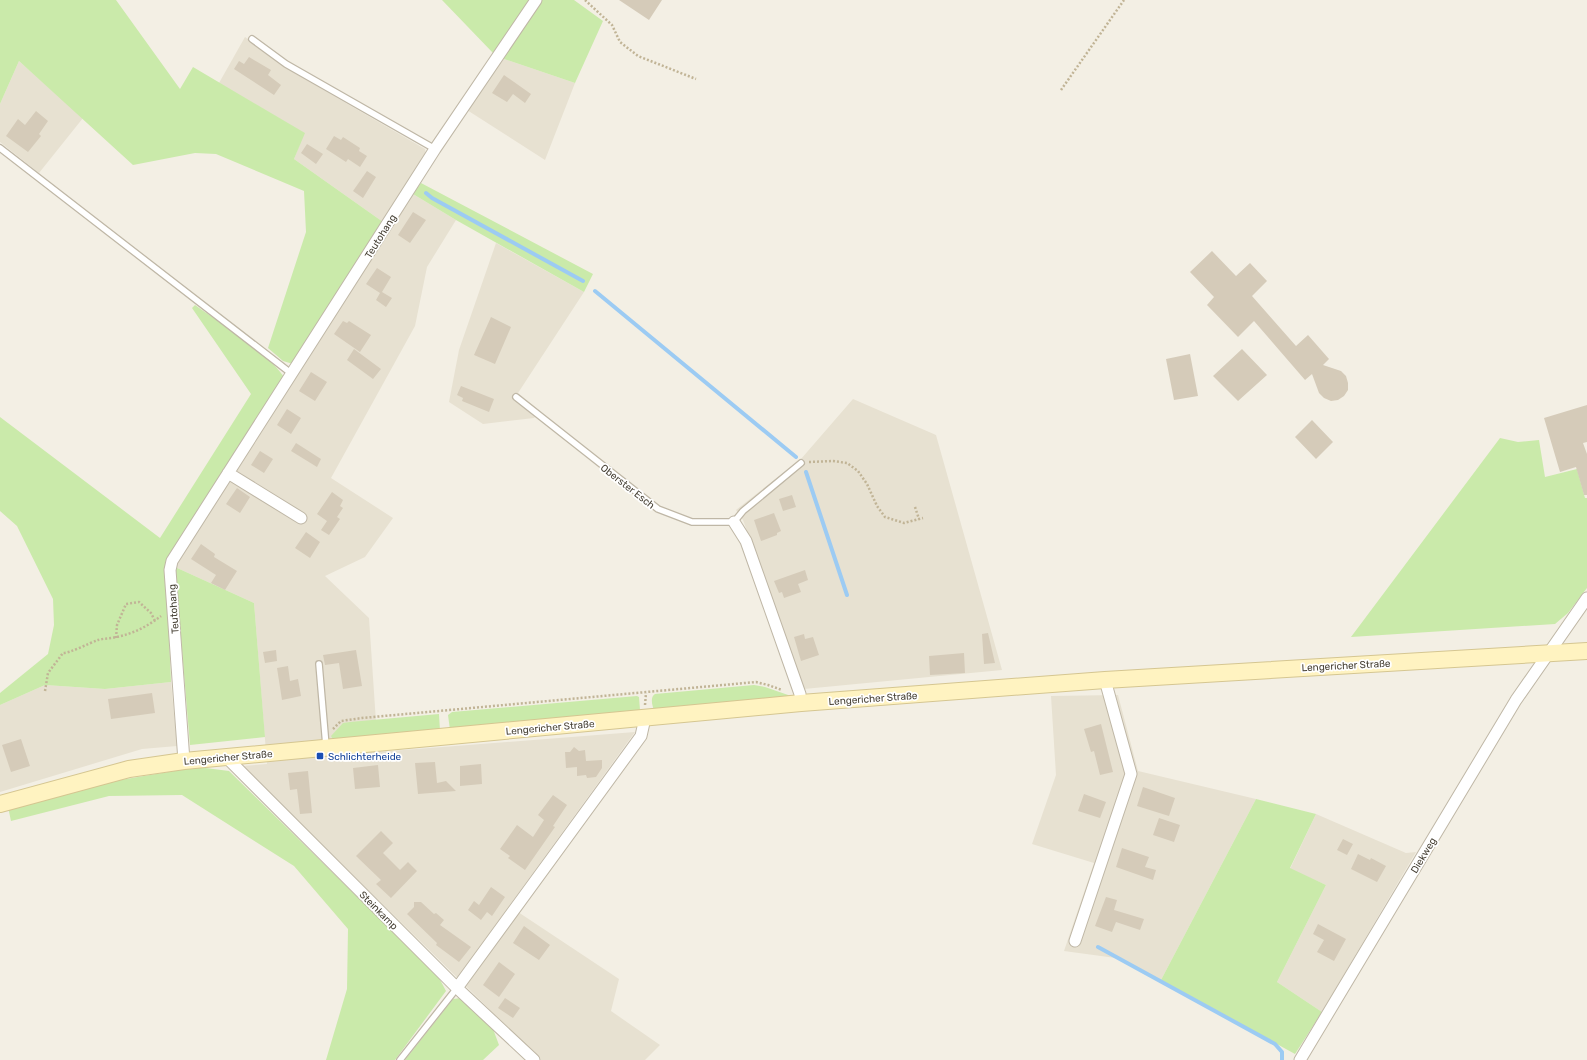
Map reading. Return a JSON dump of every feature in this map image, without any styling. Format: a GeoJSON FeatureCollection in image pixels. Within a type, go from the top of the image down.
{"type":"FeatureCollection","features":[{"type":"Feature","properties":{"kind":"street","name":"Teutohang"},"geometry":{"type":"LineString","coordinates":[[184,761],[170,570],[172,561],[435,149],[536,0]]}},
{"type":"Feature","properties":{"kind":"street"},"geometry":{"type":"LineString","coordinates":[[228,473],[301,518]]}},
{"type":"Feature","properties":{"kind":"street"},"geometry":{"type":"LineString","coordinates":[[734,522],[746,541],[800,694],[801,704]]}},
{"type":"Feature","properties":{"kind":"street","name":"Diekweg"},"geometry":{"type":"LineString","coordinates":[[1300,1060],[1516,700],[1587,598]]}},
{"type":"Feature","properties":{"kind":"street","name":"Lengericher Straße"},"geometry":{"type":"LineString","coordinates":[[0,804],[129,769],[184,761],[801,704],[1105,680],[1587,651]]}},
{"type":"Feature","properties":{"kind":"street"},"geometry":{"type":"LineString","coordinates":[[1075,941],[1131,774],[1105,680]]}},
{"type":"Feature","properties":{"kind":"street"},"geometry":{"type":"LineString","coordinates":[[457,988],[641,736],[645,718]]}},
{"type":"Feature","properties":{"kind":"street","name":"Steinkamp"},"geometry":{"type":"LineString","coordinates":[[227,758],[457,988],[534,1060]]}},
{"type":"Feature","properties":{"kind":"lane"},"geometry":{"type":"LineString","coordinates":[[252,39],[286,64],[435,149]]}},
{"type":"Feature","properties":{"kind":"lane"},"geometry":{"type":"LineString","coordinates":[[0,148],[292,374]]}},
{"type":"Feature","properties":{"kind":"lane","name":"Oberster Esch"},"geometry":{"type":"LineString","coordinates":[[516,397],[658,509],[692,522],[734,522]]}},
{"type":"Feature","properties":{"kind":"lane"},"geometry":{"type":"LineString","coordinates":[[734,522],[743,511],[801,463]]}},
{"type":"Feature","properties":{"kind":"lane"},"geometry":{"type":"LineString","coordinates":[[319,664],[326,748]]}},
{"type":"Feature","properties":{"kind":"lane"},"geometry":{"type":"LineString","coordinates":[[400,1060],[457,988]]}},
{"type":"Feature","properties":{"kind":"path"},"geometry":{"type":"LineString","coordinates":[[585,0],[612,25],[620,42],[630,51],[638,56],[696,79]]}},
{"type":"Feature","properties":{"kind":"path"},"geometry":{"type":"LineString","coordinates":[[1061,90],[1124,0]]}},
{"type":"Feature","properties":{"kind":"path"},"geometry":{"type":"LineString","coordinates":[[801,463],[833,461],[847,463],[858,471],[863,478],[877,506],[885,517],[904,523],[921,518],[914,507]]}},
{"type":"Feature","properties":{"kind":"path"},"geometry":{"type":"LineString","coordinates":[[116,638],[117,625],[126,604],[140,602],[151,613],[155,621]]}},
{"type":"Feature","properties":{"kind":"path"},"geometry":{"type":"LineString","coordinates":[[45,691],[48,673],[63,653],[68,653],[100,639],[116,638],[146,627],[173,607]]}},
{"type":"Feature","properties":{"kind":"shaded area"},"geometry":{"type":"Polygon","coordinates":[[[245,37],[296,74],[425,149],[426,158],[383,222],[294,159],[304,133],[219,83],[245,37]]]}},
{"type":"Feature","properties":{"kind":"shaded area"},"geometry":{"type":"Polygon","coordinates":[[[501,58],[575,83],[545,160],[467,110],[501,58]]]}},
{"type":"Feature","properties":{"kind":"shaded area"},"geometry":{"type":"Polygon","coordinates":[[[19,61],[83,118],[39,173],[0,142],[0,104],[19,61]]]}},
{"type":"Feature","properties":{"kind":"shaded area"},"geometry":{"type":"Polygon","coordinates":[[[413,194],[456,220],[427,267],[415,326],[331,478],[393,518],[365,557],[325,576],[369,618],[378,752],[635,732],[509,906],[619,979],[611,1011],[660,1045],[645,1060],[541,1060],[242,766],[267,764],[254,603],[175,567],[413,194]]]}},
{"type":"Feature","properties":{"kind":"shaded area"},"geometry":{"type":"Polygon","coordinates":[[[496,243],[584,292],[518,393],[540,411],[534,418],[483,424],[449,402],[459,350],[496,243]]]}},
{"type":"Feature","properties":{"kind":"shaded area"},"geometry":{"type":"Polygon","coordinates":[[[853,399],[936,435],[1002,670],[804,689],[743,520],[736,510],[801,459],[853,399]]]}},
{"type":"Feature","properties":{"kind":"shaded area"},"geometry":{"type":"Polygon","coordinates":[[[171,682],[177,746],[142,749],[0,792],[0,705],[45,685],[105,689],[171,682]]]}},
{"type":"Feature","properties":{"kind":"shaded area"},"geometry":{"type":"Polygon","coordinates":[[[1118,695],[1138,771],[1256,799],[1161,980],[1123,959],[1064,951],[1094,863],[1032,844],[1056,775],[1051,696],[1118,695]]]}},
{"type":"Feature","properties":{"kind":"shaded area"},"geometry":{"type":"Polygon","coordinates":[[[1316,814],[1406,853],[1416,852],[1322,1012],[1277,982],[1326,885],[1290,869],[1316,814]]]}},
{"type":"Feature","properties":{"kind":"green space"},"geometry":{"type":"Polygon","coordinates":[[[0,0],[116,0],[180,89],[193,67],[305,133],[294,159],[383,222],[293,364],[283,361],[268,348],[306,232],[304,191],[216,154],[195,153],[133,165],[19,61],[0,104],[0,0]]]}},
{"type":"Feature","properties":{"kind":"green space"},"geometry":{"type":"Polygon","coordinates":[[[442,0],[574,0],[603,21],[575,83],[501,58],[493,53],[442,0]]]}},
{"type":"Feature","properties":{"kind":"green space"},"geometry":{"type":"Polygon","coordinates":[[[421,183],[593,274],[584,292],[413,194],[421,183]]]}},
{"type":"Feature","properties":{"kind":"green space"},"geometry":{"type":"Polygon","coordinates":[[[195,305],[254,347],[276,367],[284,377],[166,564],[171,682],[105,689],[45,685],[0,705],[0,693],[48,654],[54,625],[53,599],[17,526],[0,511],[0,417],[160,538],[251,394],[192,308],[195,305]]]}},
{"type":"Feature","properties":{"kind":"green space"},"geometry":{"type":"Polygon","coordinates":[[[1500,438],[1518,442],[1539,440],[1545,477],[1577,469],[1585,498],[1587,498],[1587,588],[1568,613],[1555,624],[1351,637],[1500,438]]]}},
{"type":"Feature","properties":{"kind":"green space"},"geometry":{"type":"Polygon","coordinates":[[[175,567],[254,603],[265,737],[190,745],[175,567]]]}},
{"type":"Feature","properties":{"kind":"green space"},"geometry":{"type":"Polygon","coordinates":[[[754,685],[765,687],[791,696],[789,699],[654,710],[652,704],[652,697],[655,694],[754,685]]]}},
{"type":"Feature","properties":{"kind":"green space"},"geometry":{"type":"Polygon","coordinates":[[[639,697],[640,710],[450,730],[448,715],[452,712],[639,697]]]}},
{"type":"Feature","properties":{"kind":"green space"},"geometry":{"type":"Polygon","coordinates":[[[439,714],[440,731],[334,741],[331,736],[343,723],[439,714]]]}},
{"type":"Feature","properties":{"kind":"green space"},"geometry":{"type":"Polygon","coordinates":[[[198,767],[229,771],[438,976],[446,991],[395,1060],[326,1060],[347,989],[348,929],[294,866],[182,795],[109,796],[11,821],[8,807],[108,782],[198,767]]]}},
{"type":"Feature","properties":{"kind":"green space"},"geometry":{"type":"Polygon","coordinates":[[[1256,799],[1316,814],[1290,868],[1326,885],[1277,982],[1322,1012],[1295,1054],[1161,980],[1256,799]]]}},
{"type":"Feature","properties":{"kind":"green space"},"geometry":{"type":"Polygon","coordinates":[[[461,998],[493,1029],[499,1045],[483,1060],[405,1060],[453,999],[461,998]]]}},
{"type":"Feature","properties":{"kind":"building"},"geometry":{"type":"Polygon","coordinates":[[[619,0],[662,0],[649,20],[619,0]]]}},
{"type":"Feature","properties":{"kind":"building"},"geometry":{"type":"Polygon","coordinates":[[[249,57],[271,70],[268,75],[281,85],[274,95],[234,69],[239,61],[244,64],[249,57]]]}},
{"type":"Feature","properties":{"kind":"building"},"geometry":{"type":"Polygon","coordinates":[[[504,75],[531,94],[525,103],[513,94],[507,102],[492,93],[504,75]]]}},
{"type":"Feature","properties":{"kind":"building"},"geometry":{"type":"Polygon","coordinates":[[[36,111],[48,121],[39,134],[41,136],[28,152],[6,136],[18,119],[25,125],[36,111]]]}},
{"type":"Feature","properties":{"kind":"building"},"geometry":{"type":"Polygon","coordinates":[[[334,136],[341,140],[343,137],[360,148],[359,151],[367,156],[360,167],[348,159],[346,162],[326,149],[334,136]]]}},
{"type":"Feature","properties":{"kind":"building"},"geometry":{"type":"Polygon","coordinates":[[[307,144],[323,154],[316,164],[301,153],[307,144]]]}},
{"type":"Feature","properties":{"kind":"building"},"geometry":{"type":"Polygon","coordinates":[[[367,171],[376,177],[363,198],[353,191],[367,171]]]}},
{"type":"Feature","properties":{"kind":"building"},"geometry":{"type":"Polygon","coordinates":[[[413,212],[426,220],[410,243],[398,235],[413,212]]]}},
{"type":"Feature","properties":{"kind":"building"},"geometry":{"type":"Polygon","coordinates":[[[1212,251],[1236,276],[1250,263],[1267,281],[1252,296],[1296,346],[1308,335],[1329,359],[1323,365],[1341,371],[1346,376],[1348,390],[1344,396],[1338,400],[1331,401],[1324,398],[1319,393],[1312,374],[1305,380],[1254,321],[1238,337],[1207,305],[1214,297],[1190,272],[1212,251]]]}},
{"type":"Feature","properties":{"kind":"building"},"geometry":{"type":"Polygon","coordinates":[[[377,268],[391,277],[382,292],[392,298],[386,307],[376,300],[380,293],[366,284],[377,268]]]}},
{"type":"Feature","properties":{"kind":"building"},"geometry":{"type":"Polygon","coordinates":[[[491,317],[511,327],[495,364],[474,355],[491,317]]]}},
{"type":"Feature","properties":{"kind":"building"},"geometry":{"type":"Polygon","coordinates":[[[343,321],[347,323],[349,321],[371,335],[360,352],[334,334],[343,321]]]}},
{"type":"Feature","properties":{"kind":"building"},"geometry":{"type":"Polygon","coordinates":[[[354,349],[381,369],[373,379],[347,360],[354,349]]]}},
{"type":"Feature","properties":{"kind":"building"},"geometry":{"type":"Polygon","coordinates":[[[1242,349],[1267,375],[1238,401],[1213,376],[1242,349]]]}},
{"type":"Feature","properties":{"kind":"building"},"geometry":{"type":"Polygon","coordinates":[[[1190,354],[1198,396],[1174,400],[1166,359],[1190,354]]]}},
{"type":"Feature","properties":{"kind":"building"},"geometry":{"type":"Polygon","coordinates":[[[311,372],[327,382],[315,401],[299,391],[311,372]]]}},
{"type":"Feature","properties":{"kind":"building"},"geometry":{"type":"Polygon","coordinates":[[[461,386],[494,399],[489,412],[462,401],[463,398],[457,395],[461,386]]]}},
{"type":"Feature","properties":{"kind":"building"},"geometry":{"type":"Polygon","coordinates":[[[1587,405],[1587,442],[1583,443],[1587,454],[1587,495],[1584,495],[1576,467],[1560,472],[1544,418],[1587,405]]]}},
{"type":"Feature","properties":{"kind":"building"},"geometry":{"type":"Polygon","coordinates":[[[287,409],[301,418],[291,434],[277,425],[287,409]]]}},
{"type":"Feature","properties":{"kind":"building"},"geometry":{"type":"Polygon","coordinates":[[[1312,420],[1333,442],[1316,459],[1295,437],[1312,420]]]}},
{"type":"Feature","properties":{"kind":"building"},"geometry":{"type":"Polygon","coordinates":[[[296,443],[321,459],[317,467],[291,451],[296,443]]]}},
{"type":"Feature","properties":{"kind":"building"},"geometry":{"type":"Polygon","coordinates":[[[260,451],[273,459],[264,473],[251,465],[260,451]]]}},
{"type":"Feature","properties":{"kind":"building"},"geometry":{"type":"Polygon","coordinates":[[[237,488],[250,497],[240,513],[226,504],[237,488]]]}},
{"type":"Feature","properties":{"kind":"building"},"geometry":{"type":"Polygon","coordinates":[[[332,492],[343,500],[340,506],[343,508],[337,517],[340,519],[329,535],[321,530],[327,521],[317,514],[332,492]]]}},
{"type":"Feature","properties":{"kind":"building"},"geometry":{"type":"Polygon","coordinates":[[[792,495],[796,507],[783,511],[779,499],[792,495]]]}},
{"type":"Feature","properties":{"kind":"building"},"geometry":{"type":"Polygon","coordinates":[[[774,513],[781,531],[777,533],[777,535],[761,541],[754,520],[774,513]]]}},
{"type":"Feature","properties":{"kind":"building"},"geometry":{"type":"Polygon","coordinates":[[[306,532],[320,542],[310,558],[295,548],[306,532]]]}},
{"type":"Feature","properties":{"kind":"building"},"geometry":{"type":"Polygon","coordinates":[[[201,544],[215,554],[214,557],[237,571],[225,590],[211,583],[216,575],[191,559],[201,544]]]}},
{"type":"Feature","properties":{"kind":"building"},"geometry":{"type":"Polygon","coordinates":[[[805,570],[808,580],[798,584],[801,592],[784,598],[782,592],[779,593],[774,581],[805,570]]]}},
{"type":"Feature","properties":{"kind":"building"},"geometry":{"type":"Polygon","coordinates":[[[988,633],[995,663],[984,664],[982,634],[988,633]]]}},
{"type":"Feature","properties":{"kind":"building"},"geometry":{"type":"Polygon","coordinates":[[[804,634],[805,639],[813,637],[819,655],[801,661],[794,637],[804,634]]]}},
{"type":"Feature","properties":{"kind":"building"},"geometry":{"type":"Polygon","coordinates":[[[276,650],[277,661],[265,663],[263,652],[276,650]]]}},
{"type":"Feature","properties":{"kind":"building"},"geometry":{"type":"Polygon","coordinates":[[[356,650],[362,686],[343,689],[339,663],[325,665],[323,655],[356,650]]]}},
{"type":"Feature","properties":{"kind":"building"},"geometry":{"type":"Polygon","coordinates":[[[964,653],[965,673],[930,675],[929,656],[964,653]]]}},
{"type":"Feature","properties":{"kind":"building"},"geometry":{"type":"Polygon","coordinates":[[[288,666],[290,681],[298,679],[301,696],[282,700],[277,668],[288,666]]]}},
{"type":"Feature","properties":{"kind":"building"},"geometry":{"type":"Polygon","coordinates":[[[152,693],[155,713],[111,719],[108,699],[152,693]]]}},
{"type":"Feature","properties":{"kind":"building"},"geometry":{"type":"Polygon","coordinates":[[[1101,724],[1113,772],[1100,775],[1094,751],[1091,752],[1084,729],[1101,724]]]}},
{"type":"Feature","properties":{"kind":"building"},"geometry":{"type":"Polygon","coordinates":[[[21,739],[30,766],[11,772],[2,745],[21,739]]]}},
{"type":"Feature","properties":{"kind":"building"},"geometry":{"type":"Polygon","coordinates":[[[574,747],[579,751],[585,750],[586,761],[602,760],[602,768],[596,777],[587,778],[586,775],[577,776],[577,767],[566,768],[565,752],[570,752],[574,747]]]}},
{"type":"Feature","properties":{"kind":"building"},"geometry":{"type":"Polygon","coordinates":[[[435,762],[437,783],[446,781],[456,791],[418,794],[415,763],[435,762]]]}},
{"type":"Feature","properties":{"kind":"building"},"geometry":{"type":"Polygon","coordinates":[[[481,764],[482,784],[460,786],[460,766],[481,764]]]}},
{"type":"Feature","properties":{"kind":"building"},"geometry":{"type":"Polygon","coordinates":[[[378,765],[380,787],[355,789],[353,768],[378,765]]]}},
{"type":"Feature","properties":{"kind":"building"},"geometry":{"type":"Polygon","coordinates":[[[308,771],[312,813],[300,814],[297,789],[290,790],[288,773],[308,771]]]}},
{"type":"Feature","properties":{"kind":"building"},"geometry":{"type":"Polygon","coordinates":[[[1143,787],[1175,798],[1169,816],[1137,806],[1143,787]]]}},
{"type":"Feature","properties":{"kind":"building"},"geometry":{"type":"Polygon","coordinates":[[[1084,794],[1106,802],[1100,818],[1078,811],[1084,794]]]}},
{"type":"Feature","properties":{"kind":"building"},"geometry":{"type":"Polygon","coordinates":[[[553,795],[567,805],[553,826],[555,827],[525,870],[508,858],[510,856],[500,849],[517,825],[533,837],[544,820],[538,815],[553,795]]]}},
{"type":"Feature","properties":{"kind":"building"},"geometry":{"type":"Polygon","coordinates":[[[1159,818],[1180,825],[1174,842],[1153,835],[1159,818]]]}},
{"type":"Feature","properties":{"kind":"building"},"geometry":{"type":"Polygon","coordinates":[[[381,831],[393,843],[383,853],[400,870],[408,862],[417,871],[391,898],[376,884],[381,880],[356,856],[381,831]]]}},
{"type":"Feature","properties":{"kind":"building"},"geometry":{"type":"Polygon","coordinates":[[[1343,839],[1353,844],[1347,855],[1337,850],[1343,839]]]}},
{"type":"Feature","properties":{"kind":"building"},"geometry":{"type":"Polygon","coordinates":[[[1122,848],[1149,857],[1145,867],[1156,870],[1153,880],[1116,867],[1122,848]]]}},
{"type":"Feature","properties":{"kind":"building"},"geometry":{"type":"Polygon","coordinates":[[[1358,854],[1370,860],[1371,858],[1386,866],[1377,882],[1351,869],[1358,854]]]}},
{"type":"Feature","properties":{"kind":"building"},"geometry":{"type":"Polygon","coordinates":[[[491,887],[505,897],[492,916],[487,912],[481,920],[468,910],[474,901],[479,905],[491,887]]]}},
{"type":"Feature","properties":{"kind":"building"},"geometry":{"type":"Polygon","coordinates":[[[1106,897],[1117,900],[1114,910],[1144,919],[1140,930],[1116,922],[1112,932],[1095,926],[1106,897]]]}},
{"type":"Feature","properties":{"kind":"building"},"geometry":{"type":"Polygon","coordinates":[[[414,902],[421,902],[434,914],[436,913],[444,920],[440,925],[471,947],[459,962],[436,945],[437,943],[407,914],[414,907],[414,902]]]}},
{"type":"Feature","properties":{"kind":"building"},"geometry":{"type":"Polygon","coordinates":[[[1318,924],[1346,939],[1334,961],[1317,952],[1324,940],[1313,934],[1318,924]]]}},
{"type":"Feature","properties":{"kind":"building"},"geometry":{"type":"Polygon","coordinates":[[[524,926],[550,945],[539,960],[513,943],[524,926]]]}},
{"type":"Feature","properties":{"kind":"building"},"geometry":{"type":"Polygon","coordinates":[[[499,962],[515,974],[499,997],[483,985],[499,962]]]}},
{"type":"Feature","properties":{"kind":"building"},"geometry":{"type":"Polygon","coordinates":[[[505,998],[520,1008],[513,1018],[498,1008],[505,998]]]}},
{"type":"Feature","properties":{"kind":"waterway"},"geometry":{"type":"LineString","coordinates":[[426,193],[432,198],[583,281]]}},
{"type":"Feature","properties":{"kind":"waterway"},"geometry":{"type":"LineString","coordinates":[[595,291],[796,457]]}},
{"type":"Feature","properties":{"kind":"waterway"},"geometry":{"type":"LineString","coordinates":[[806,472],[847,595]]}},
{"type":"Feature","properties":{"kind":"waterway"},"geometry":{"type":"LineString","coordinates":[[1098,947],[1275,1044],[1282,1052],[1282,1060]]}},
{"type":"Feature","properties":{"kind":"place","name":"Schlichterheide"},"geometry":{"type":"Point","coordinates":[320,756]}}]}
